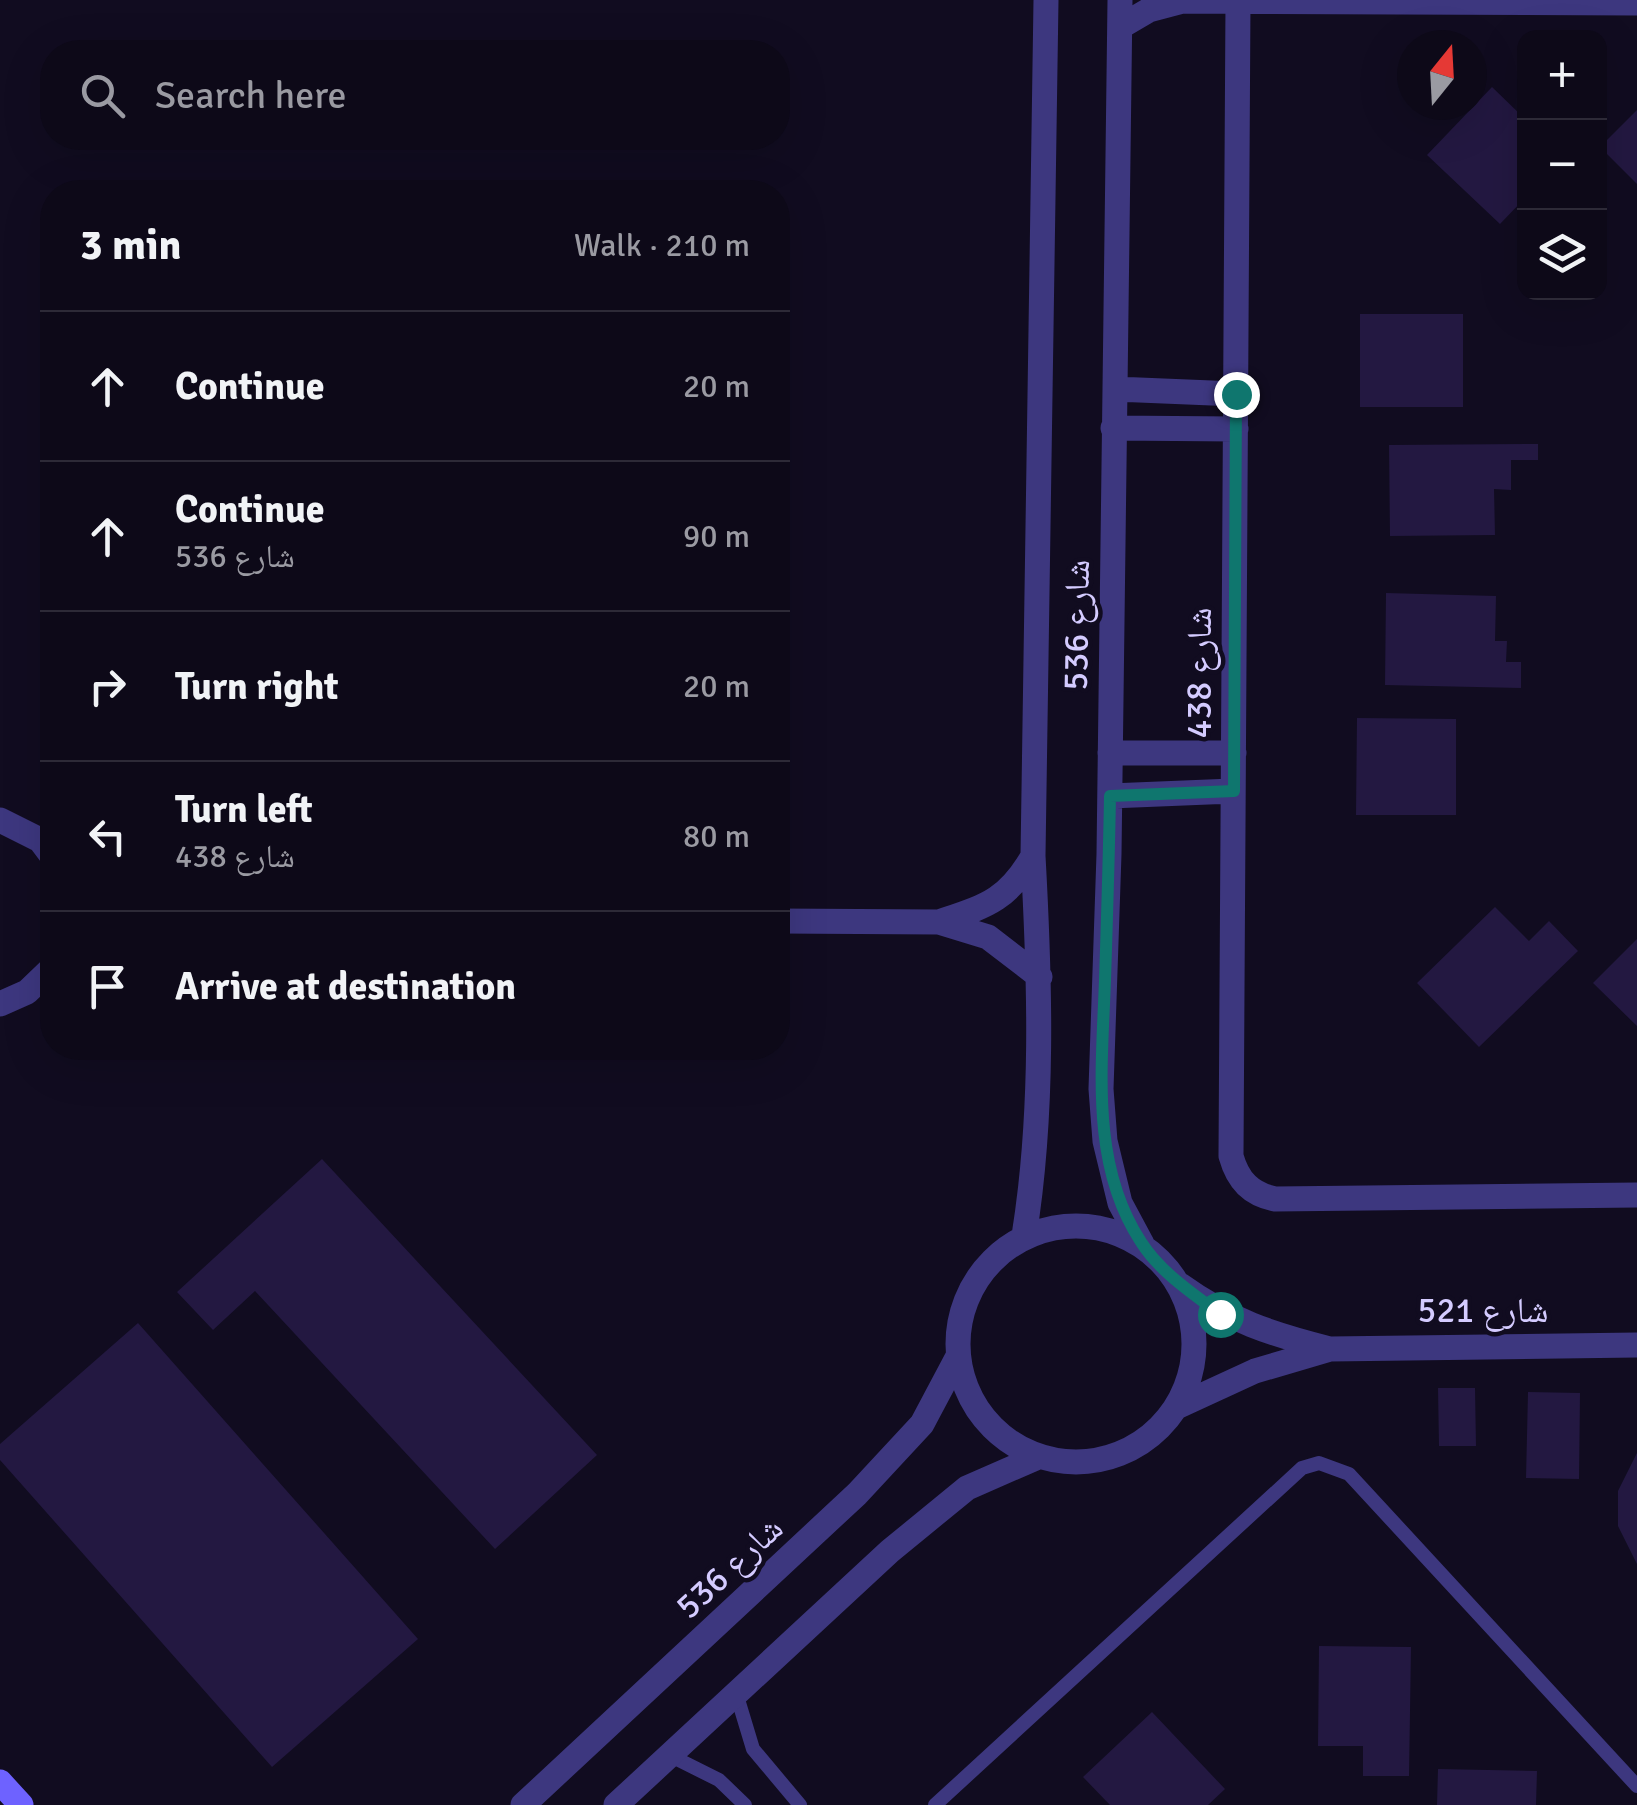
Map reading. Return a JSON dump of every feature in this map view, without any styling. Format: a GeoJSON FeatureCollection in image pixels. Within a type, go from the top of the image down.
{"type":"FeatureCollection","features":[{"type":"Feature","properties":{"kind":"main road"},"geometry":{"type":"LineString","coordinates":[[0,1782],[21,1805]]}},
{"type":"Feature","properties":{"kind":"street","name":"شارع 536"},"geometry":{"type":"LineString","coordinates":[[1024,1236],[1034,1178],[1040,977],[1032,856],[1046,0]]}},
{"type":"Feature","properties":{"kind":"street","name":"شارع 536"},"geometry":{"type":"LineString","coordinates":[[1120,0],[1104,1124],[1120,1202],[1142,1244]]}},
{"type":"Feature","properties":{"kind":"street","name":"شارع 438"},"geometry":{"type":"LineString","coordinates":[[1238,1],[1231,1156],[1242,1182],[1275,1199],[1637,1194]]}},
{"type":"Feature","properties":{"kind":"street"},"geometry":{"type":"LineString","coordinates":[[1120,28],[1164,4],[1637,3]]}},
{"type":"Feature","properties":{"kind":"street"},"geometry":{"type":"LineString","coordinates":[[1115,389],[1236,394]]}},
{"type":"Feature","properties":{"kind":"street"},"geometry":{"type":"LineString","coordinates":[[1114,428],[1236,429]]}},
{"type":"Feature","properties":{"kind":"street"},"geometry":{"type":"LineString","coordinates":[[1110,754],[1234,753]]}},
{"type":"Feature","properties":{"kind":"street"},"geometry":{"type":"LineString","coordinates":[[1110,796],[1234,791]]}},
{"type":"Feature","properties":{"kind":"street"},"geometry":{"type":"LineString","coordinates":[[0,820],[40,840]]}},
{"type":"Feature","properties":{"kind":"street"},"geometry":{"type":"LineString","coordinates":[[939,922],[994,903],[1018,882],[1032,856]]}},
{"type":"Feature","properties":{"kind":"street"},"geometry":{"type":"LineString","coordinates":[[790,920],[939,922],[988,936],[1040,977]]}},
{"type":"Feature","properties":{"kind":"street"},"geometry":{"type":"LineString","coordinates":[[0,1004],[27,992],[40,980]]}},
{"type":"Feature","properties":{"kind":"street"},"geometry":{"type":"LineString","coordinates":[[1084,1225],[1114,1231],[1142,1244],[1180,1285],[1190,1308],[1195,1358],[1178,1406],[1158,1430],[1132,1449],[1102,1460],[1070,1462],[1038,1457],[1000,1435],[971,1400],[957,1358],[958,1321],[971,1286],[994,1257],[1024,1236],[1054,1226],[1084,1225]]}},
{"type":"Feature","properties":{"kind":"street","name":"شارع 521"},"geometry":{"type":"LineString","coordinates":[[1180,1285],[1220,1314],[1266,1333],[1330,1349],[1637,1345]]}},
{"type":"Feature","properties":{"kind":"street","name":"شارع 521"},"geometry":{"type":"LineString","coordinates":[[1178,1406],[1236,1378],[1330,1349]]}},
{"type":"Feature","properties":{"kind":"street","name":"شارع 536"},"geometry":{"type":"LineString","coordinates":[[523,1805],[857,1494],[922,1424],[957,1358]]}},
{"type":"Feature","properties":{"kind":"street"},"geometry":{"type":"LineString","coordinates":[[616,1805],[890,1551],[968,1488],[1038,1457]]}},
{"type":"Feature","properties":{"kind":"lane"},"geometry":{"type":"LineString","coordinates":[[935,1805],[1302,1468],[1319,1463],[1349,1474],[1637,1786]]}},
{"type":"Feature","properties":{"kind":"lane"},"geometry":{"type":"LineString","coordinates":[[736,1696],[752,1749],[800,1805]]}},
{"type":"Feature","properties":{"kind":"lane"},"geometry":{"type":"LineString","coordinates":[[671,1756],[718,1780],[745,1805]]}},
{"type":"Feature","properties":{"kind":"building"},"geometry":{"type":"Polygon","coordinates":[[[1492,87],[1517,111],[1517,206],[1500,224],[1427,155],[1460,120],[1487,120],[1487,92],[1492,87]]]}},
{"type":"Feature","properties":{"kind":"building"},"geometry":{"type":"Polygon","coordinates":[[[1637,110],[1637,184],[1607,154],[1607,140],[1637,110]]]}},
{"type":"Feature","properties":{"kind":"building"},"geometry":{"type":"Polygon","coordinates":[[[1360,314],[1463,314],[1463,407],[1360,407],[1360,314]]]}},
{"type":"Feature","properties":{"kind":"building"},"geometry":{"type":"Polygon","coordinates":[[[1538,444],[1538,460],[1511,460],[1511,490],[1494,489],[1495,535],[1390,536],[1389,445],[1538,444]]]}},
{"type":"Feature","properties":{"kind":"building"},"geometry":{"type":"Polygon","coordinates":[[[1386,593],[1496,596],[1495,641],[1507,641],[1506,662],[1521,662],[1521,688],[1385,685],[1386,593]]]}},
{"type":"Feature","properties":{"kind":"building"},"geometry":{"type":"Polygon","coordinates":[[[1357,718],[1456,719],[1456,815],[1356,815],[1357,718]]]}},
{"type":"Feature","properties":{"kind":"building"},"geometry":{"type":"Polygon","coordinates":[[[1495,907],[1529,941],[1549,921],[1578,951],[1479,1047],[1417,983],[1495,907]]]}},
{"type":"Feature","properties":{"kind":"building"},"geometry":{"type":"Polygon","coordinates":[[[1637,939],[1637,1026],[1593,983],[1637,939]]]}},
{"type":"Feature","properties":{"kind":"building"},"geometry":{"type":"Polygon","coordinates":[[[322,1159],[597,1455],[495,1549],[255,1291],[213,1330],[177,1292],[322,1159]]]}},
{"type":"Feature","properties":{"kind":"building"},"geometry":{"type":"Polygon","coordinates":[[[138,1323],[418,1639],[272,1767],[0,1460],[0,1444],[138,1323]]]}},
{"type":"Feature","properties":{"kind":"building"},"geometry":{"type":"Polygon","coordinates":[[[1438,1388],[1475,1388],[1476,1446],[1439,1446],[1438,1388]]]}},
{"type":"Feature","properties":{"kind":"building"},"geometry":{"type":"Polygon","coordinates":[[[1528,1392],[1580,1393],[1579,1479],[1526,1478],[1528,1392]]]}},
{"type":"Feature","properties":{"kind":"building"},"geometry":{"type":"Polygon","coordinates":[[[1637,1453],[1637,1564],[1618,1526],[1618,1491],[1637,1453]]]}},
{"type":"Feature","properties":{"kind":"building"},"geometry":{"type":"Polygon","coordinates":[[[1319,1646],[1411,1647],[1409,1776],[1363,1776],[1363,1746],[1318,1746],[1319,1646]]]}},
{"type":"Feature","properties":{"kind":"building"},"geometry":{"type":"Polygon","coordinates":[[[1152,1712],[1225,1789],[1208,1805],[1110,1805],[1083,1777],[1152,1712]]]}},
{"type":"Feature","properties":{"kind":"building"},"geometry":{"type":"Polygon","coordinates":[[[1438,1769],[1537,1771],[1536,1805],[1437,1805],[1438,1769]]]}},
{"type":"Feature","properties":{"kind":"route"},"geometry":{"type":"LineString","coordinates":[[1220,1314],[1180,1285],[1142,1244],[1120,1202],[1105,1141],[1101,1089],[1110,796],[1234,791],[1236,394]]}}]}
